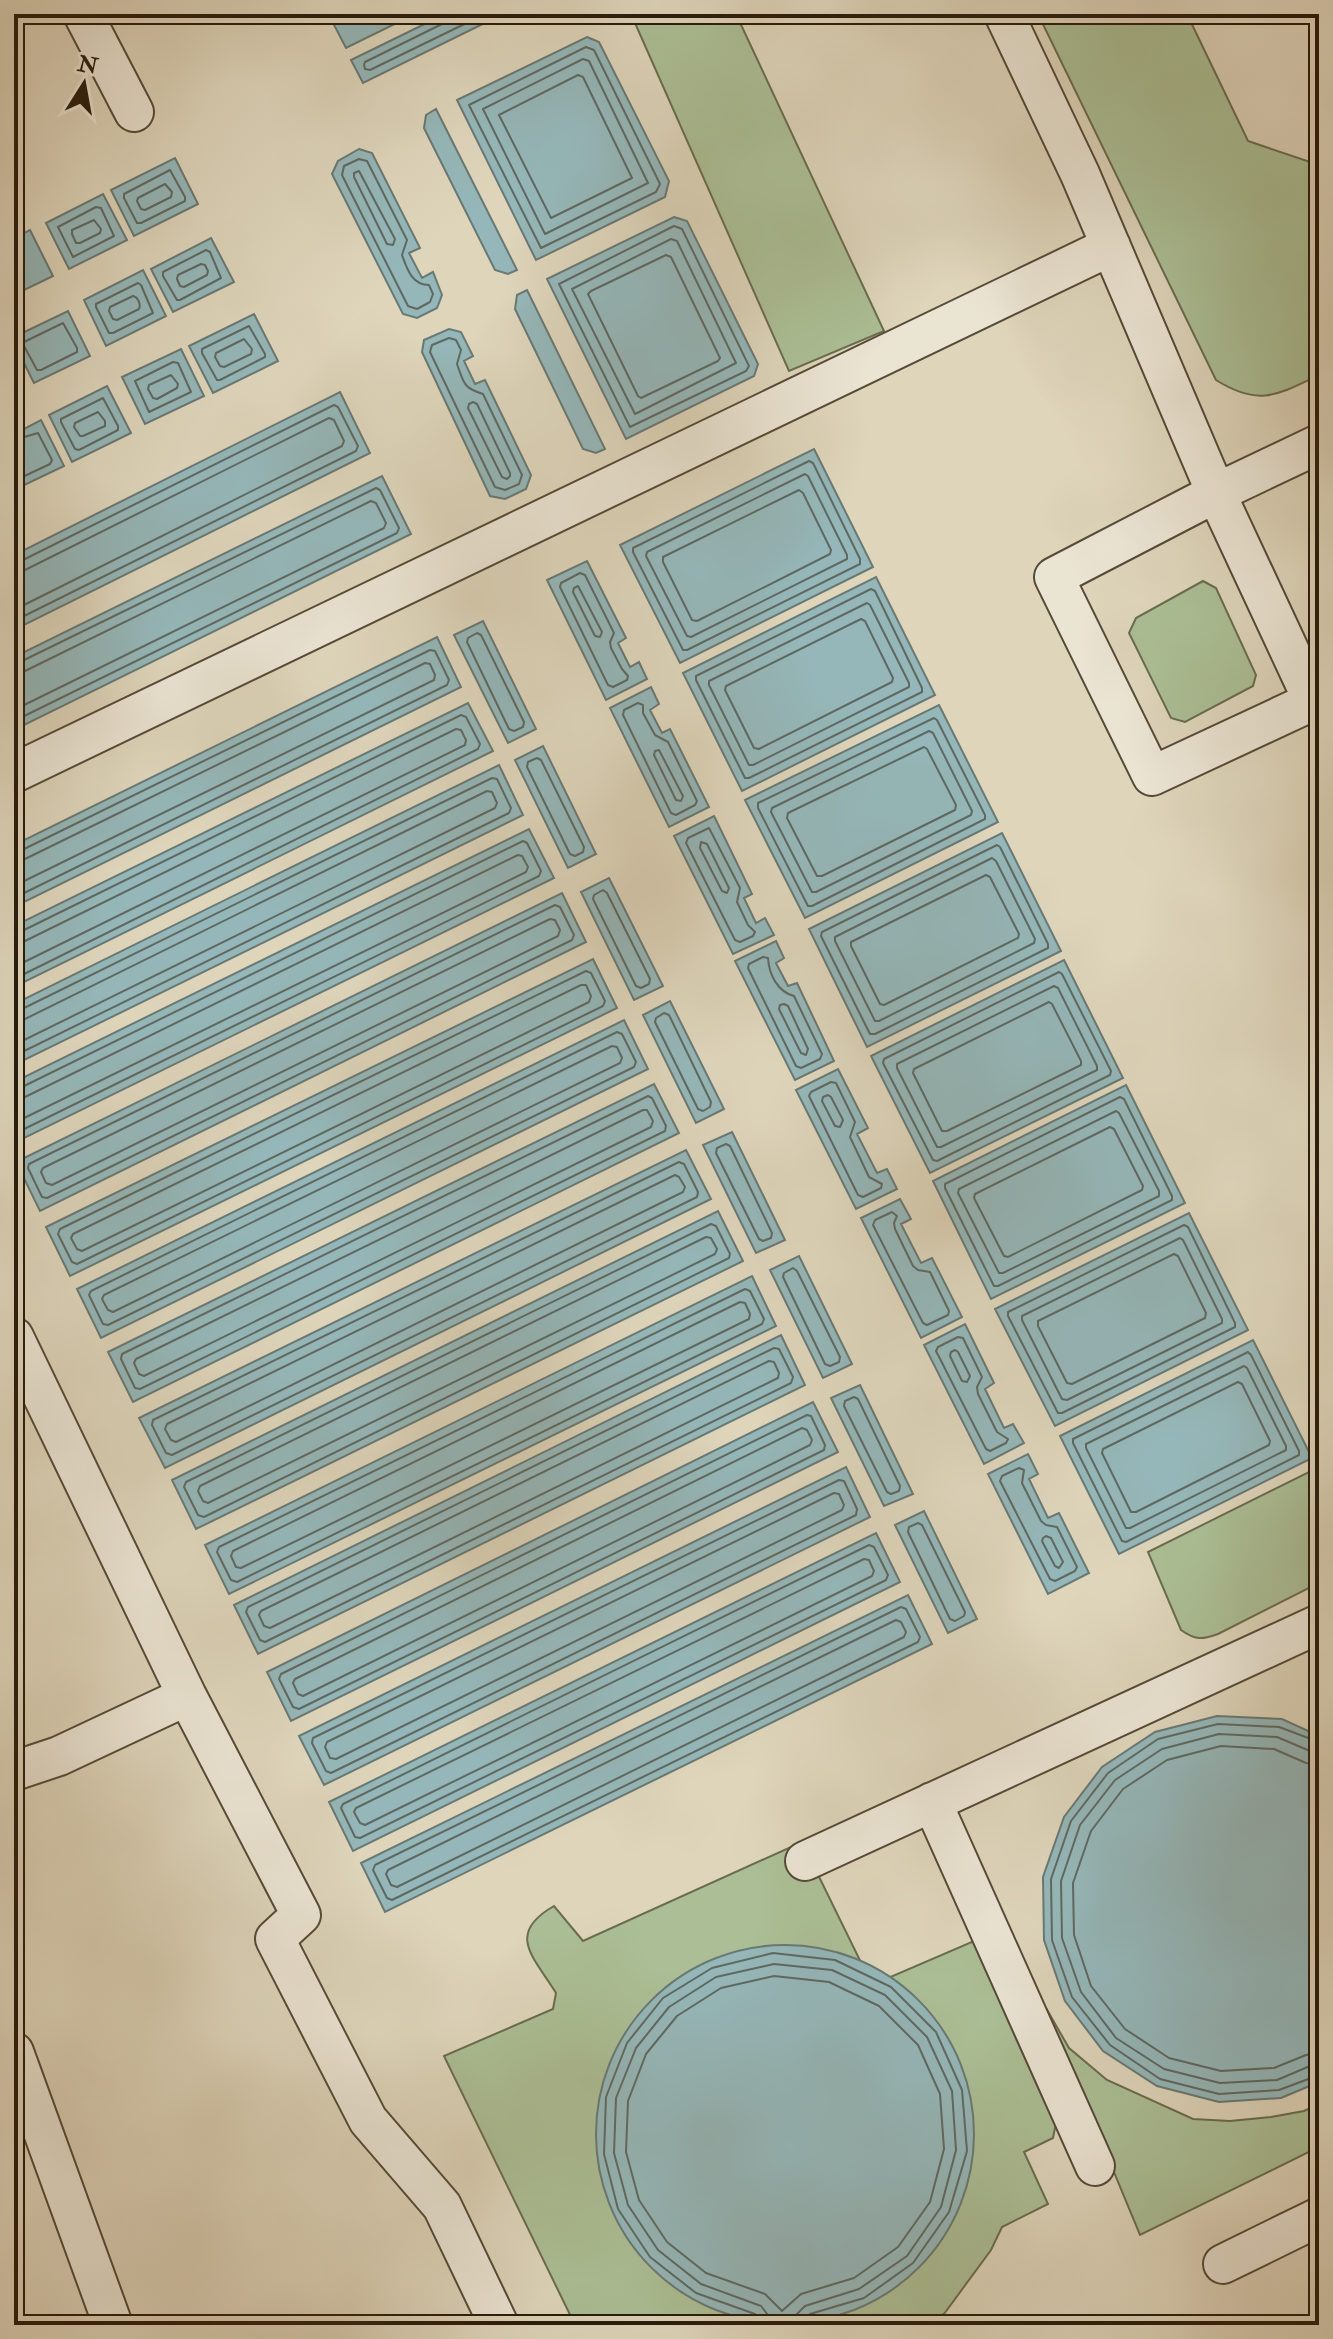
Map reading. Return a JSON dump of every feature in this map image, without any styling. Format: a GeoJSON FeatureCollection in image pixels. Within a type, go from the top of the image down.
{"type":"FeatureCollection","features":[{"type":"Feature","properties":{"kind":"lane"},"geometry":{"type":"LineString","coordinates":[[83,14],[134,112]]}},
{"type":"Feature","properties":{"kind":"lane"},"geometry":{"type":"LineString","coordinates":[[1004,14],[1111,246],[1216,493],[1313,701],[1152,776],[1054,577],[1216,493],[1319,444]]}},
{"type":"Feature","properties":{"kind":"lane"},"geometry":{"type":"LineString","coordinates":[[14,773],[1111,246]]}},
{"type":"Feature","properties":{"kind":"lane"},"geometry":{"type":"LineString","coordinates":[[14,1337],[187,1696],[301,1915],[275,1939],[368,2120],[442,2206],[499,2325]]}},
{"type":"Feature","properties":{"kind":"lane"},"geometry":{"type":"LineString","coordinates":[[805,1861],[1319,1624]]}},
{"type":"Feature","properties":{"kind":"lane"},"geometry":{"type":"LineString","coordinates":[[14,1771],[59,1756],[187,1696]]}},
{"type":"Feature","properties":{"kind":"lane"},"geometry":{"type":"LineString","coordinates":[[932,1802],[1095,2166]]}},
{"type":"Feature","properties":{"kind":"lane"},"geometry":{"type":"LineString","coordinates":[[14,2052],[113,2325]]}},
{"type":"Feature","properties":{"kind":"lane"},"geometry":{"type":"LineString","coordinates":[[1223,2264],[1319,2217]]}},
{"type":"Feature","properties":{"kind":"green space"},"geometry":{"type":"Polygon","coordinates":[[[631,14],[736,14],[884,331],[789,371],[631,14]]]}},
{"type":"Feature","properties":{"kind":"green space"},"geometry":{"type":"Polygon","coordinates":[[[1038,14],[1187,14],[1248,141],[1319,165],[1319,375],[1279,392],[1256,396],[1216,380],[1038,14]]]}},
{"type":"Feature","properties":{"kind":"green space"},"geometry":{"type":"Polygon","coordinates":[[[1203,581],[1216,588],[1256,675],[1253,686],[1185,722],[1171,718],[1129,633],[1136,618],[1203,581]]]}},
{"type":"Feature","properties":{"kind":"green space"},"geometry":{"type":"Polygon","coordinates":[[[1319,1467],[1319,1583],[1218,1634],[1203,1638],[1181,1630],[1148,1552],[1319,1467]]]}},
{"type":"Feature","properties":{"kind":"green space"},"geometry":{"type":"Polygon","coordinates":[[[802,1842],[872,1985],[974,1941],[1057,2118],[1053,2138],[1024,2152],[1048,2204],[1002,2227],[991,2250],[944,2314],[923,2325],[575,2325],[444,2056],[553,2009],[556,1993],[533,1957],[527,1936],[539,1916],[554,1906],[583,1941],[802,1842]]]}},
{"type":"Feature","properties":{"kind":"green space"},"geometry":{"type":"Polygon","coordinates":[[[1046,2008],[1069,2048],[1107,2080],[1193,2119],[1230,2121],[1271,2117],[1304,2111],[1319,2104],[1319,2147],[1140,2235],[1046,2008]]]}},
{"type":"Feature","properties":{"kind":"water"},"geometry":{"type":"Polygon","coordinates":[[[347,14],[415,14],[346,48],[332,21],[347,14]]]}},
{"type":"Feature","properties":{"kind":"water"},"geometry":{"type":"Polygon","coordinates":[[[445,14],[503,14],[363,83],[351,60],[445,14]]]}},
{"type":"Feature","properties":{"kind":"water"},"geometry":{"type":"Polygon","coordinates":[[[587,37],[599,42],[669,181],[665,197],[536,260],[457,100],[587,37]]]}},
{"type":"Feature","properties":{"kind":"water"},"geometry":{"type":"Polygon","coordinates":[[[436,109],[517,270],[508,274],[495,270],[424,128],[426,115],[436,109]]]}},
{"type":"Feature","properties":{"kind":"water"},"geometry":{"type":"Polygon","coordinates":[[[359,149],[372,153],[420,248],[409,253],[422,278],[433,272],[442,295],[437,308],[417,318],[403,314],[332,174],[338,161],[359,149]]]}},
{"type":"Feature","properties":{"kind":"water"},"geometry":{"type":"Polygon","coordinates":[[[175,158],[198,204],[134,236],[111,190],[175,158]]]}},
{"type":"Feature","properties":{"kind":"water"},"geometry":{"type":"Polygon","coordinates":[[[103,194],[127,240],[69,269],[46,223],[103,194]]]}},
{"type":"Feature","properties":{"kind":"water"},"geometry":{"type":"Polygon","coordinates":[[[674,217],[687,221],[758,364],[754,376],[626,439],[547,279],[674,217]]]}},
{"type":"Feature","properties":{"kind":"water"},"geometry":{"type":"Polygon","coordinates":[[[30,230],[53,276],[14,295],[14,238],[30,230]]]}},
{"type":"Feature","properties":{"kind":"water"},"geometry":{"type":"Polygon","coordinates":[[[211,238],[234,282],[173,312],[151,269],[211,238]]]}},
{"type":"Feature","properties":{"kind":"water"},"geometry":{"type":"Polygon","coordinates":[[[143,270],[166,316],[106,346],[84,300],[143,270]]]}},
{"type":"Feature","properties":{"kind":"water"},"geometry":{"type":"Polygon","coordinates":[[[527,290],[605,449],[596,453],[583,449],[515,309],[517,295],[527,290]]]}},
{"type":"Feature","properties":{"kind":"water"},"geometry":{"type":"Polygon","coordinates":[[[68,311],[90,356],[34,383],[14,337],[68,311]]]}},
{"type":"Feature","properties":{"kind":"water"},"geometry":{"type":"Polygon","coordinates":[[[254,314],[278,361],[213,393],[189,346],[254,314]]]}},
{"type":"Feature","properties":{"kind":"water"},"geometry":{"type":"Polygon","coordinates":[[[449,329],[461,332],[473,356],[464,361],[475,384],[485,380],[531,475],[526,489],[505,499],[490,496],[422,352],[424,340],[449,329]]]}},
{"type":"Feature","properties":{"kind":"water"},"geometry":{"type":"Polygon","coordinates":[[[181,349],[204,396],[145,424],[122,377],[181,349]]]}},
{"type":"Feature","properties":{"kind":"water"},"geometry":{"type":"Polygon","coordinates":[[[107,386],[131,433],[72,462],[49,415],[107,386]]]}},
{"type":"Feature","properties":{"kind":"water"},"geometry":{"type":"Polygon","coordinates":[[[340,392],[370,453],[14,630],[14,555],[340,392]]]}},
{"type":"Feature","properties":{"kind":"water"},"geometry":{"type":"Polygon","coordinates":[[[41,420],[64,466],[14,490],[14,434],[41,420]]]}},
{"type":"Feature","properties":{"kind":"water"},"geometry":{"type":"Polygon","coordinates":[[[814,449],[873,567],[680,663],[620,545],[814,449]]]}},
{"type":"Feature","properties":{"kind":"water"},"geometry":{"type":"Polygon","coordinates":[[[382,476],[411,534],[14,730],[14,657],[382,476]]]}},
{"type":"Feature","properties":{"kind":"water"},"geometry":{"type":"Polygon","coordinates":[[[587,561],[626,638],[618,643],[630,667],[639,662],[647,679],[606,700],[547,580],[587,561]]]}},
{"type":"Feature","properties":{"kind":"water"},"geometry":{"type":"Polygon","coordinates":[[[876,577],[935,695],[742,791],[683,673],[876,577]]]}},
{"type":"Feature","properties":{"kind":"water"},"geometry":{"type":"Polygon","coordinates":[[[483,621],[536,729],[508,743],[454,635],[483,621]]]}},
{"type":"Feature","properties":{"kind":"water"},"geometry":{"type":"Polygon","coordinates":[[[437,637],[461,687],[14,907],[14,845],[437,637]]]}},
{"type":"Feature","properties":{"kind":"water"},"geometry":{"type":"Polygon","coordinates":[[[651,687],[659,704],[650,710],[662,733],[670,729],[709,807],[669,827],[610,708],[651,687]]]}},
{"type":"Feature","properties":{"kind":"water"},"geometry":{"type":"Polygon","coordinates":[[[468,703],[493,751],[14,987],[14,926],[468,703]]]}},
{"type":"Feature","properties":{"kind":"water"},"geometry":{"type":"Polygon","coordinates":[[[939,705],[998,822],[805,918],[745,800],[939,705]]]}},
{"type":"Feature","properties":{"kind":"water"},"geometry":{"type":"Polygon","coordinates":[[[543,746],[596,854],[568,868],[515,760],[543,746]]]}},
{"type":"Feature","properties":{"kind":"water"},"geometry":{"type":"Polygon","coordinates":[[[499,765],[523,815],[14,1065],[14,1004],[499,765]]]}},
{"type":"Feature","properties":{"kind":"water"},"geometry":{"type":"Polygon","coordinates":[[[714,816],[752,894],[744,898],[756,923],[765,918],[774,935],[733,954],[674,836],[714,816]]]}},
{"type":"Feature","properties":{"kind":"water"},"geometry":{"type":"Polygon","coordinates":[[[529,829],[554,878],[14,1143],[14,1082],[529,829]]]}},
{"type":"Feature","properties":{"kind":"water"},"geometry":{"type":"Polygon","coordinates":[[[1002,833],[1061,951],[867,1047],[809,929],[1002,833]]]}},
{"type":"Feature","properties":{"kind":"water"},"geometry":{"type":"Polygon","coordinates":[[[609,878],[663,986],[634,1000],[581,892],[609,878]]]}},
{"type":"Feature","properties":{"kind":"water"},"geometry":{"type":"Polygon","coordinates":[[[562,893],[586,942],[40,1211],[16,1162],[562,893]]]}},
{"type":"Feature","properties":{"kind":"water"},"geometry":{"type":"Polygon","coordinates":[[[776,941],[784,958],[776,963],[788,986],[797,983],[834,1061],[795,1080],[735,961],[776,941]]]}},
{"type":"Feature","properties":{"kind":"water"},"geometry":{"type":"Polygon","coordinates":[[[593,959],[617,1008],[70,1276],[46,1227],[593,959]]]}},
{"type":"Feature","properties":{"kind":"water"},"geometry":{"type":"Polygon","coordinates":[[[1064,960],[1123,1078],[930,1173],[871,1056],[1064,960]]]}},
{"type":"Feature","properties":{"kind":"water"},"geometry":{"type":"Polygon","coordinates":[[[670,1001],[724,1109],[696,1123],[643,1015],[670,1001]]]}},
{"type":"Feature","properties":{"kind":"water"},"geometry":{"type":"Polygon","coordinates":[[[624,1020],[648,1069],[101,1338],[77,1289],[624,1020]]]}},
{"type":"Feature","properties":{"kind":"water"},"geometry":{"type":"Polygon","coordinates":[[[838,1069],[868,1128],[857,1134],[877,1173],[887,1169],[897,1189],[856,1209],[796,1090],[838,1069]]]}},
{"type":"Feature","properties":{"kind":"water"},"geometry":{"type":"Polygon","coordinates":[[[654,1084],[679,1133],[133,1402],[108,1352],[654,1084]]]}},
{"type":"Feature","properties":{"kind":"water"},"geometry":{"type":"Polygon","coordinates":[[[1126,1085],[1185,1203],[991,1299],[933,1181],[1126,1085]]]}},
{"type":"Feature","properties":{"kind":"water"},"geometry":{"type":"Polygon","coordinates":[[[732,1132],[785,1240],[756,1253],[703,1145],[732,1132]]]}},
{"type":"Feature","properties":{"kind":"water"},"geometry":{"type":"Polygon","coordinates":[[[686,1150],[711,1199],[165,1468],[139,1418],[686,1150]]]}},
{"type":"Feature","properties":{"kind":"water"},"geometry":{"type":"Polygon","coordinates":[[[900,1199],[911,1219],[901,1224],[921,1263],[932,1258],[962,1317],[921,1338],[861,1218],[900,1199]]]}},
{"type":"Feature","properties":{"kind":"water"},"geometry":{"type":"Polygon","coordinates":[[[718,1211],[743,1261],[196,1529],[172,1480],[718,1211]]]}},
{"type":"Feature","properties":{"kind":"water"},"geometry":{"type":"Polygon","coordinates":[[[1189,1213],[1248,1330],[1055,1426],[995,1309],[1189,1213]]]}},
{"type":"Feature","properties":{"kind":"water"},"geometry":{"type":"Polygon","coordinates":[[[799,1256],[852,1364],[823,1378],[770,1270],[799,1256]]]}},
{"type":"Feature","properties":{"kind":"water"},"geometry":{"type":"Polygon","coordinates":[[[752,1276],[776,1326],[229,1594],[205,1545],[752,1276]]]}},
{"type":"Feature","properties":{"kind":"water"},"geometry":{"type":"Polygon","coordinates":[[[965,1324],[994,1383],[985,1389],[1004,1428],[1013,1424],[1024,1443],[984,1464],[924,1345],[965,1324]]]}},
{"type":"Feature","properties":{"kind":"water"},"geometry":{"type":"Polygon","coordinates":[[[781,1335],[805,1385],[258,1654],[234,1605],[781,1335]]]}},
{"type":"Feature","properties":{"kind":"water"},"geometry":{"type":"Polygon","coordinates":[[[1253,1340],[1312,1458],[1119,1554],[1060,1436],[1253,1340]]]}},
{"type":"Feature","properties":{"kind":"water"},"geometry":{"type":"Polygon","coordinates":[[[860,1385],[913,1494],[884,1506],[831,1398],[860,1385]]]}},
{"type":"Feature","properties":{"kind":"water"},"geometry":{"type":"Polygon","coordinates":[[[813,1402],[838,1452],[291,1721],[267,1672],[813,1402]]]}},
{"type":"Feature","properties":{"kind":"water"},"geometry":{"type":"Polygon","coordinates":[[[1028,1454],[1038,1474],[1029,1479],[1048,1518],[1059,1513],[1089,1573],[1048,1594],[988,1474],[1028,1454]]]}},
{"type":"Feature","properties":{"kind":"water"},"geometry":{"type":"Polygon","coordinates":[[[846,1467],[870,1517],[324,1785],[299,1736],[846,1467]]]}},
{"type":"Feature","properties":{"kind":"water"},"geometry":{"type":"Polygon","coordinates":[[[924,1511],[977,1619],[948,1633],[895,1525],[924,1511]]]}},
{"type":"Feature","properties":{"kind":"water"},"geometry":{"type":"Polygon","coordinates":[[[876,1533],[900,1582],[353,1851],[329,1802],[876,1533]]]}},
{"type":"Feature","properties":{"kind":"water"},"geometry":{"type":"Polygon","coordinates":[[[908,1595],[932,1644],[385,1912],[361,1863],[908,1595]]]}},
{"type":"Feature","properties":{"kind":"water"},"geometry":{"type":"Polygon","coordinates":[[[1217,1716],[1282,1719],[1319,1736],[1319,2082],[1281,2098],[1219,2102],[1157,2086],[1103,2051],[1065,2001],[1044,1940],[1043,1877],[1064,1817],[1102,1767],[1155,1732],[1217,1716]]]}},
{"type":"Feature","properties":{"kind":"water"},"geometry":{"type":"Polygon","coordinates":[[[785,1945],[822,1949],[874,1968],[905,1988],[931,2014],[959,2062],[970,2097],[974,2134],[970,2171],[951,2223],[931,2254],[905,2280],[857,2308],[822,2319],[785,2323],[748,2319],[696,2300],[665,2280],[639,2254],[611,2206],[600,2171],[596,2134],[600,2097],[619,2045],[639,2014],[665,1988],[713,1960],[748,1949],[785,1945]]]}}]}
